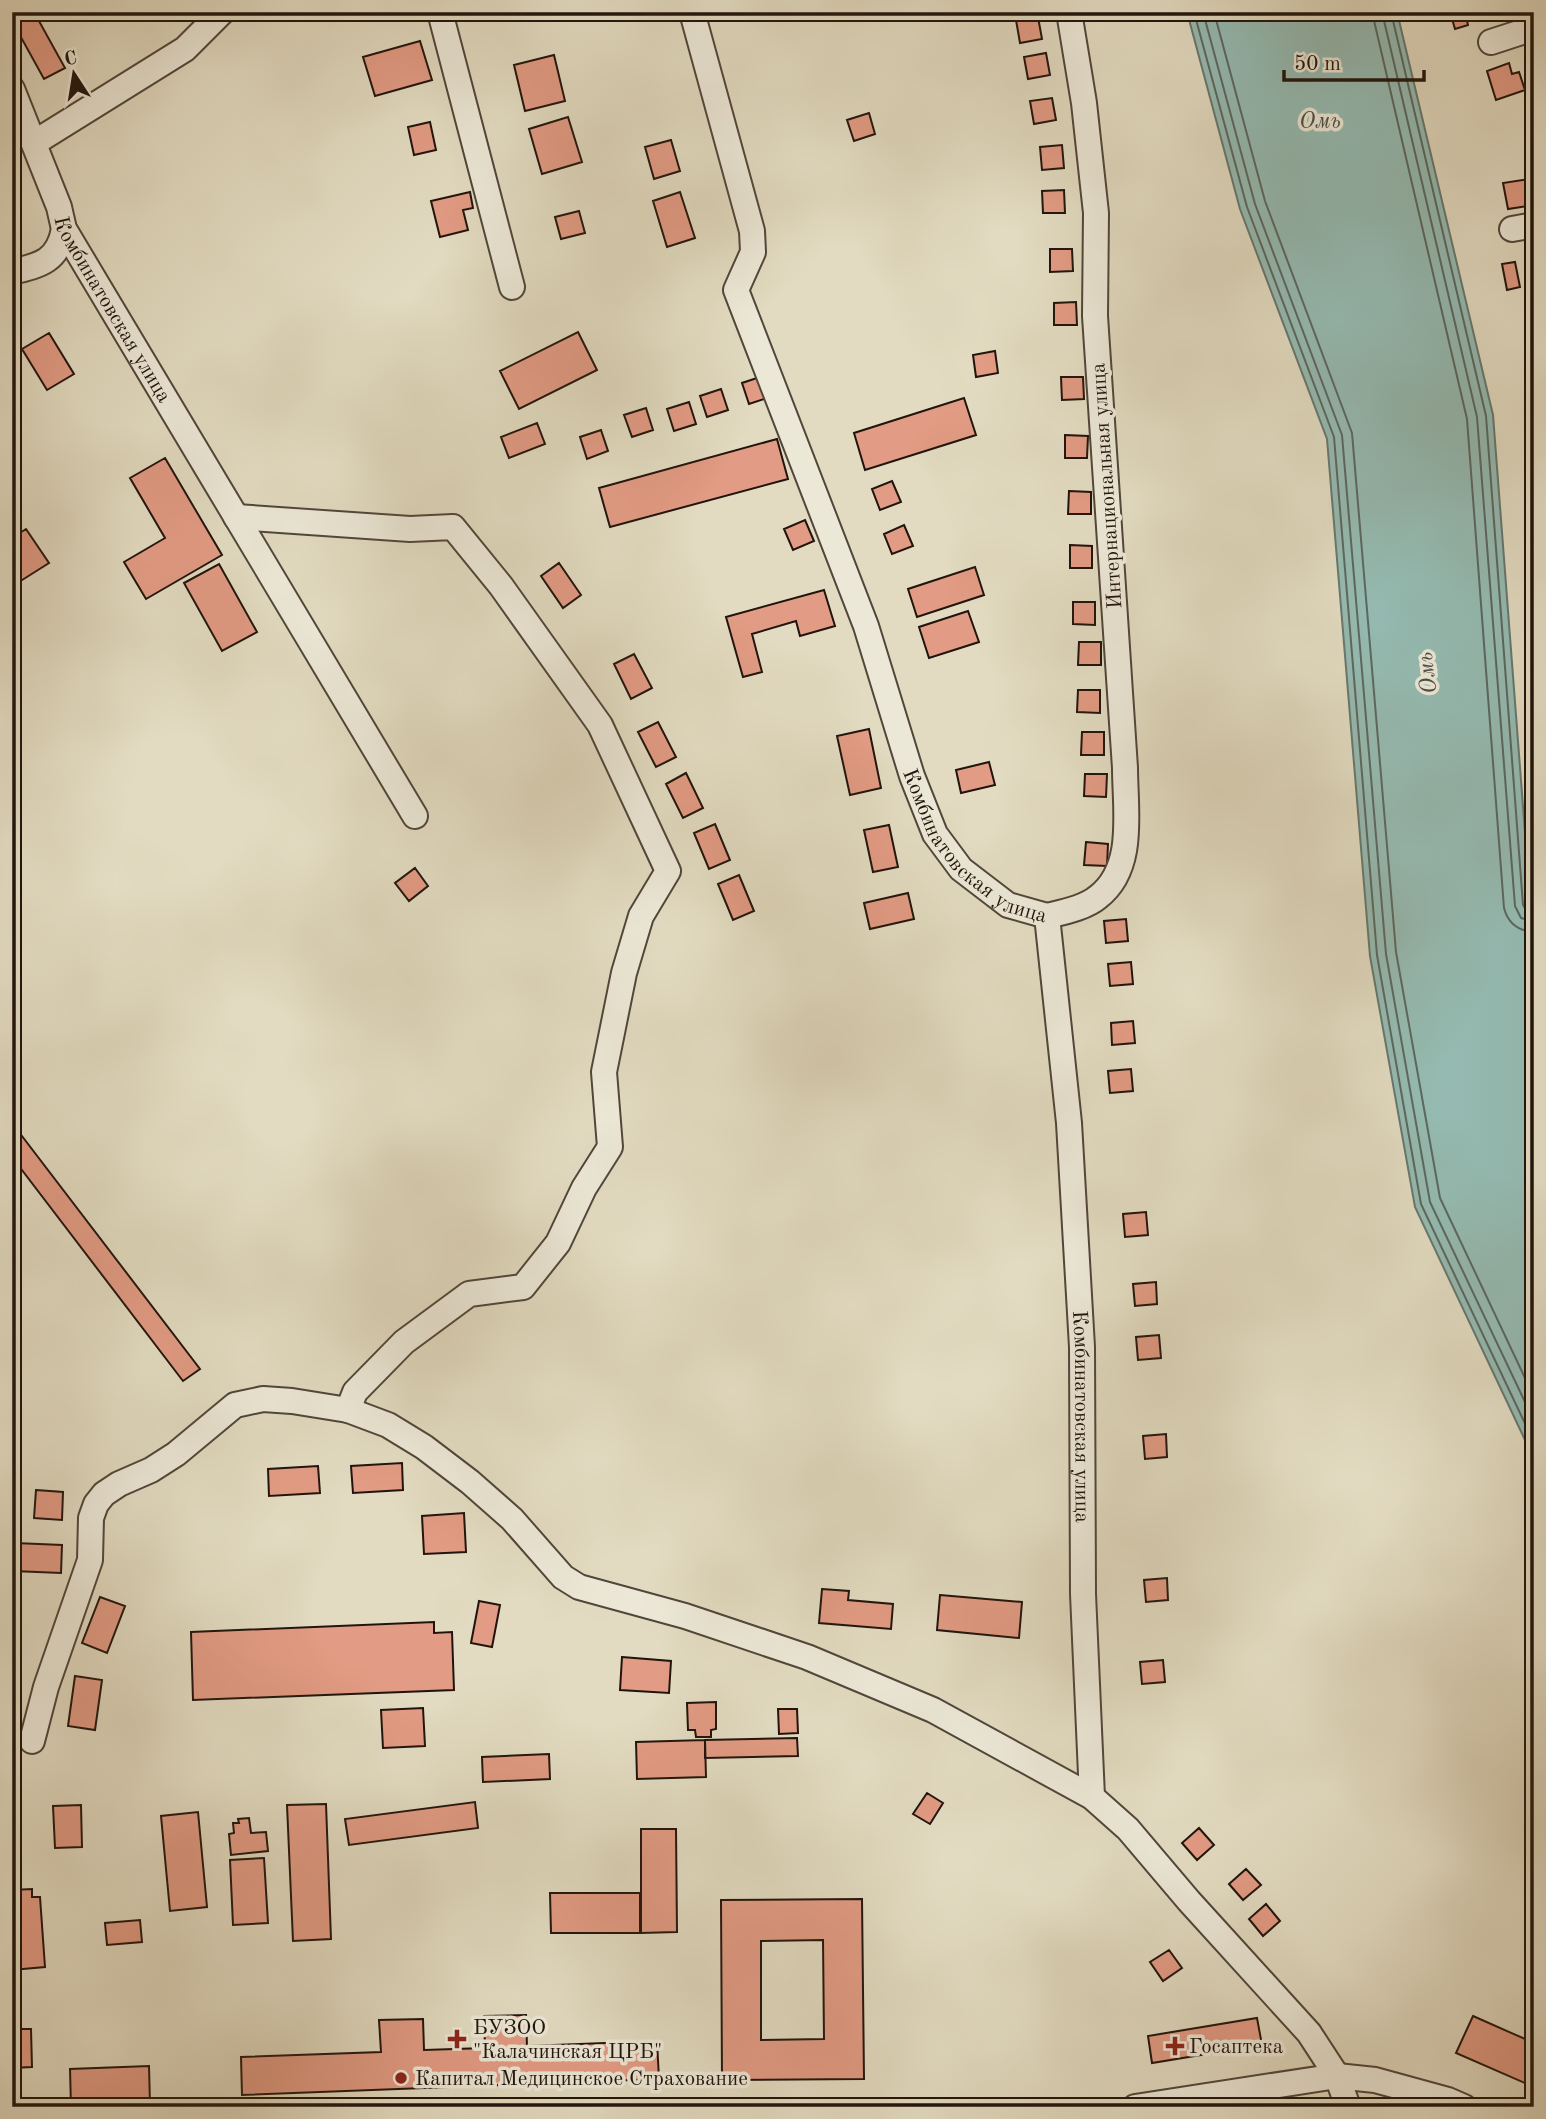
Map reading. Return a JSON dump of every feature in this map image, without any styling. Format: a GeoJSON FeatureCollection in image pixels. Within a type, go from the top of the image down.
{"type":"FeatureCollection","features":[{"type":"Feature","properties":{"kind":"street"},"geometry":{"type":"LineString","coordinates":[[34,143],[185,49],[222,12]]}},
{"type":"Feature","properties":{"kind":"street"},"geometry":{"type":"LineString","coordinates":[[440,12],[512,287]]}},
{"type":"Feature","properties":{"kind":"street","name":"Комбинатовская улица"},"geometry":{"type":"LineString","coordinates":[[692,12],[752,231],[753,252],[736,290],[866,626],[912,776],[935,834],[961,869],[1007,905],[1047,916],[1069,1123],[1082,1347],[1083,1594],[1092,1797]]}},
{"type":"Feature","properties":{"kind":"street","name":"Интернациональная улица"},"geometry":{"type":"LineString","coordinates":[[1047,916],[1098,898],[1118,876],[1126,840],[1125,768],[1095,316],[1096,213],[1084,103],[1069,12]]}},
{"type":"Feature","properties":{"kind":"street"},"geometry":{"type":"LineString","coordinates":[[1491,42],[1534,28]]}},
{"type":"Feature","properties":{"kind":"street","name":"Комбинатовская улица"},"geometry":{"type":"LineString","coordinates":[[12,89],[59,207],[64,229],[415,816]]}},
{"type":"Feature","properties":{"kind":"street"},"geometry":{"type":"LineString","coordinates":[[12,272],[37,266],[52,257],[61,245],[64,229]]}},
{"type":"Feature","properties":{"kind":"street"},"geometry":{"type":"LineString","coordinates":[[236,517],[410,529],[453,527],[501,586],[600,725],[668,871],[641,916],[624,973],[604,1072],[610,1147],[584,1188],[558,1243],[523,1287],[469,1294],[404,1342],[355,1392],[348,1410]]}},
{"type":"Feature","properties":{"kind":"street"},"geometry":{"type":"LineString","coordinates":[[32,1741],[46,1687],[90,1560],[92,1518],[96,1504],[104,1494],[176,1454],[235,1405],[263,1399],[348,1410],[388,1425],[424,1447],[470,1482],[512,1519],[563,1577],[579,1587],[685,1616],[807,1657],[933,1710],[1092,1797],[1128,1829],[1189,1901],[1310,2033],[1337,2076],[1348,2107]]}},
{"type":"Feature","properties":{"kind":"street"},"geometry":{"type":"LineString","coordinates":[[1135,2107],[1337,2076],[1375,2080],[1464,2107]]}},
{"type":"Feature","properties":{"kind":"water","name":"Омь"},"geometry":{"type":"Polygon","coordinates":[[[1187,12],[1397,12],[1493,415],[1534,950],[1534,1444],[1525,1440],[1415,1207],[1370,956],[1327,439],[1240,209],[1187,12]]]}},
{"type":"Feature","properties":{"kind":"building"},"geometry":{"type":"Polygon","coordinates":[[[23,12],[34,12],[65,68],[44,79],[12,21],[12,18],[23,12]]]}},
{"type":"Feature","properties":{"kind":"building"},"geometry":{"type":"Polygon","coordinates":[[[1450,12],[1465,12],[1468,25],[1455,29],[1450,12]]]}},
{"type":"Feature","properties":{"kind":"building"},"geometry":{"type":"Polygon","coordinates":[[[1476,12],[1497,12],[1498,15],[1479,21],[1476,12]]]}},
{"type":"Feature","properties":{"kind":"building"},"geometry":{"type":"Polygon","coordinates":[[[1038,17],[1042,39],[1020,43],[1016,20],[1038,17]]]}},
{"type":"Feature","properties":{"kind":"building"},"geometry":{"type":"Polygon","coordinates":[[[420,41],[432,80],[375,96],[363,57],[420,41]]]}},
{"type":"Feature","properties":{"kind":"building"},"geometry":{"type":"Polygon","coordinates":[[[1046,53],[1050,75],[1028,79],[1024,57],[1046,53]]]}},
{"type":"Feature","properties":{"kind":"building"},"geometry":{"type":"Polygon","coordinates":[[[554,55],[565,101],[525,111],[514,65],[554,55]]]}},
{"type":"Feature","properties":{"kind":"building"},"geometry":{"type":"Polygon","coordinates":[[[1509,63],[1512,74],[1519,72],[1525,90],[1496,100],[1487,71],[1509,63]]]}},
{"type":"Feature","properties":{"kind":"building"},"geometry":{"type":"Polygon","coordinates":[[[1052,98],[1056,120],[1034,124],[1030,101],[1052,98]]]}},
{"type":"Feature","properties":{"kind":"building"},"geometry":{"type":"Polygon","coordinates":[[[869,113],[875,134],[854,141],[847,120],[869,113]]]}},
{"type":"Feature","properties":{"kind":"building"},"geometry":{"type":"Polygon","coordinates":[[[568,117],[582,162],[542,174],[529,129],[568,117]]]}},
{"type":"Feature","properties":{"kind":"building"},"geometry":{"type":"Polygon","coordinates":[[[430,122],[436,150],[414,155],[408,127],[430,122]]]}},
{"type":"Feature","properties":{"kind":"building"},"geometry":{"type":"Polygon","coordinates":[[[671,140],[680,171],[654,179],[645,147],[671,140]]]}},
{"type":"Feature","properties":{"kind":"building"},"geometry":{"type":"Polygon","coordinates":[[[1062,145],[1064,168],[1042,170],[1040,147],[1062,145]]]}},
{"type":"Feature","properties":{"kind":"building"},"geometry":{"type":"Polygon","coordinates":[[[1530,179],[1534,205],[1508,209],[1503,183],[1530,179]]]}},
{"type":"Feature","properties":{"kind":"building"},"geometry":{"type":"Polygon","coordinates":[[[1064,190],[1065,213],[1043,213],[1042,191],[1064,190]]]}},
{"type":"Feature","properties":{"kind":"building"},"geometry":{"type":"Polygon","coordinates":[[[470,192],[473,208],[463,210],[468,230],[440,237],[431,201],[470,192]]]}},
{"type":"Feature","properties":{"kind":"building"},"geometry":{"type":"Polygon","coordinates":[[[680,192],[695,238],[667,247],[653,201],[680,192]]]}},
{"type":"Feature","properties":{"kind":"building"},"geometry":{"type":"Polygon","coordinates":[[[579,211],[585,233],[561,239],[555,217],[579,211]]]}},
{"type":"Feature","properties":{"kind":"building"},"geometry":{"type":"Polygon","coordinates":[[[1050,249],[1072,249],[1073,271],[1050,272],[1050,249]]]}},
{"type":"Feature","properties":{"kind":"building"},"geometry":{"type":"Polygon","coordinates":[[[1515,262],[1520,287],[1507,290],[1502,264],[1515,262]]]}},
{"type":"Feature","properties":{"kind":"building"},"geometry":{"type":"Polygon","coordinates":[[[1076,302],[1077,325],[1054,325],[1054,303],[1076,302]]]}},
{"type":"Feature","properties":{"kind":"building"},"geometry":{"type":"Polygon","coordinates":[[[578,332],[597,370],[519,409],[500,371],[578,332]]]}},
{"type":"Feature","properties":{"kind":"building"},"geometry":{"type":"Polygon","coordinates":[[[49,333],[74,374],[47,390],[22,349],[49,333]]]}},
{"type":"Feature","properties":{"kind":"building"},"geometry":{"type":"Polygon","coordinates":[[[995,351],[998,373],[976,377],[973,355],[995,351]]]}},
{"type":"Feature","properties":{"kind":"building"},"geometry":{"type":"Polygon","coordinates":[[[763,376],[770,397],[749,404],[742,383],[763,376]]]}},
{"type":"Feature","properties":{"kind":"building"},"geometry":{"type":"Polygon","coordinates":[[[1061,377],[1083,377],[1084,399],[1062,400],[1061,377]]]}},
{"type":"Feature","properties":{"kind":"building"},"geometry":{"type":"Polygon","coordinates":[[[721,389],[728,410],[707,417],[700,396],[721,389]]]}},
{"type":"Feature","properties":{"kind":"building"},"geometry":{"type":"Polygon","coordinates":[[[964,398],[976,435],[865,470],[854,433],[964,398]]]}},
{"type":"Feature","properties":{"kind":"building"},"geometry":{"type":"Polygon","coordinates":[[[689,402],[696,424],[674,431],[667,409],[689,402]]]}},
{"type":"Feature","properties":{"kind":"building"},"geometry":{"type":"Polygon","coordinates":[[[646,408],[653,430],[632,437],[624,415],[646,408]]]}},
{"type":"Feature","properties":{"kind":"building"},"geometry":{"type":"Polygon","coordinates":[[[537,423],[545,444],[509,458],[501,437],[537,423]]]}},
{"type":"Feature","properties":{"kind":"building"},"geometry":{"type":"Polygon","coordinates":[[[601,430],[608,451],[587,459],[580,437],[601,430]]]}},
{"type":"Feature","properties":{"kind":"building"},"geometry":{"type":"Polygon","coordinates":[[[1065,435],[1088,436],[1087,458],[1065,458],[1065,435]]]}},
{"type":"Feature","properties":{"kind":"building"},"geometry":{"type":"Polygon","coordinates":[[[777,439],[788,479],[610,527],[599,488],[777,439]]]}},
{"type":"Feature","properties":{"kind":"building"},"geometry":{"type":"Polygon","coordinates":[[[165,458],[222,555],[146,599],[124,562],[165,538],[130,478],[165,458]]]}},
{"type":"Feature","properties":{"kind":"building"},"geometry":{"type":"Polygon","coordinates":[[[892,481],[901,502],[880,510],[872,489],[892,481]]]}},
{"type":"Feature","properties":{"kind":"building"},"geometry":{"type":"Polygon","coordinates":[[[1069,491],[1091,492],[1091,514],[1068,514],[1069,491]]]}},
{"type":"Feature","properties":{"kind":"building"},"geometry":{"type":"Polygon","coordinates":[[[805,520],[814,541],[793,550],[784,529],[805,520]]]}},
{"type":"Feature","properties":{"kind":"building"},"geometry":{"type":"Polygon","coordinates":[[[904,525],[913,546],[892,554],[884,534],[904,525]]]}},
{"type":"Feature","properties":{"kind":"building"},"geometry":{"type":"Polygon","coordinates":[[[26,529],[49,563],[19,582],[12,572],[12,538],[26,529]]]}},
{"type":"Feature","properties":{"kind":"building"},"geometry":{"type":"Polygon","coordinates":[[[1070,545],[1092,546],[1092,568],[1070,568],[1070,545]]]}},
{"type":"Feature","properties":{"kind":"building"},"geometry":{"type":"Polygon","coordinates":[[[559,563],[581,595],[563,608],[541,576],[559,563]]]}},
{"type":"Feature","properties":{"kind":"building"},"geometry":{"type":"Polygon","coordinates":[[[219,564],[257,632],[222,651],[184,583],[219,564]]]}},
{"type":"Feature","properties":{"kind":"building"},"geometry":{"type":"Polygon","coordinates":[[[975,567],[984,595],[917,617],[908,589],[975,567]]]}},
{"type":"Feature","properties":{"kind":"building"},"geometry":{"type":"Polygon","coordinates":[[[824,590],[835,626],[800,636],[796,621],[752,634],[762,672],[743,677],[726,617],[824,590]]]}},
{"type":"Feature","properties":{"kind":"building"},"geometry":{"type":"Polygon","coordinates":[[[1073,602],[1095,602],[1095,625],[1073,624],[1073,602]]]}},
{"type":"Feature","properties":{"kind":"building"},"geometry":{"type":"Polygon","coordinates":[[[968,611],[979,642],[929,658],[919,627],[968,611]]]}},
{"type":"Feature","properties":{"kind":"building"},"geometry":{"type":"Polygon","coordinates":[[[1079,642],[1101,642],[1101,665],[1078,665],[1079,642]]]}},
{"type":"Feature","properties":{"kind":"building"},"geometry":{"type":"Polygon","coordinates":[[[634,654],[652,688],[631,699],[614,664],[634,654]]]}},
{"type":"Feature","properties":{"kind":"building"},"geometry":{"type":"Polygon","coordinates":[[[1078,690],[1100,690],[1100,713],[1077,712],[1078,690]]]}},
{"type":"Feature","properties":{"kind":"building"},"geometry":{"type":"Polygon","coordinates":[[[658,722],[676,757],[656,767],[638,732],[658,722]]]}},
{"type":"Feature","properties":{"kind":"building"},"geometry":{"type":"Polygon","coordinates":[[[869,729],[881,788],[850,795],[837,736],[869,729]]]}},
{"type":"Feature","properties":{"kind":"building"},"geometry":{"type":"Polygon","coordinates":[[[1082,732],[1104,732],[1104,755],[1081,755],[1082,732]]]}},
{"type":"Feature","properties":{"kind":"building"},"geometry":{"type":"Polygon","coordinates":[[[989,762],[995,785],[961,793],[956,770],[989,762]]]}},
{"type":"Feature","properties":{"kind":"building"},"geometry":{"type":"Polygon","coordinates":[[[686,773],[703,808],[683,818],[666,784],[686,773]]]}},
{"type":"Feature","properties":{"kind":"building"},"geometry":{"type":"Polygon","coordinates":[[[1085,774],[1107,774],[1106,797],[1084,796],[1085,774]]]}},
{"type":"Feature","properties":{"kind":"building"},"geometry":{"type":"Polygon","coordinates":[[[715,824],[730,860],[709,869],[694,833],[715,824]]]}},
{"type":"Feature","properties":{"kind":"building"},"geometry":{"type":"Polygon","coordinates":[[[889,825],[898,867],[873,872],[864,830],[889,825]]]}},
{"type":"Feature","properties":{"kind":"building"},"geometry":{"type":"Polygon","coordinates":[[[1086,842],[1108,844],[1107,866],[1084,865],[1086,842]]]}},
{"type":"Feature","properties":{"kind":"building"},"geometry":{"type":"Polygon","coordinates":[[[415,868],[428,886],[409,901],[395,883],[415,868]]]}},
{"type":"Feature","properties":{"kind":"building"},"geometry":{"type":"Polygon","coordinates":[[[739,875],[754,911],[733,920],[718,884],[739,875]]]}},
{"type":"Feature","properties":{"kind":"building"},"geometry":{"type":"Polygon","coordinates":[[[908,893],[914,919],[870,929],[864,903],[908,893]]]}},
{"type":"Feature","properties":{"kind":"building"},"geometry":{"type":"Polygon","coordinates":[[[1126,919],[1128,941],[1106,943],[1104,921],[1126,919]]]}},
{"type":"Feature","properties":{"kind":"building"},"geometry":{"type":"Polygon","coordinates":[[[1131,962],[1133,984],[1110,986],[1108,964],[1131,962]]]}},
{"type":"Feature","properties":{"kind":"building"},"geometry":{"type":"Polygon","coordinates":[[[1133,1021],[1135,1043],[1112,1045],[1111,1023],[1133,1021]]]}},
{"type":"Feature","properties":{"kind":"building"},"geometry":{"type":"Polygon","coordinates":[[[1131,1069],[1133,1091],[1110,1093],[1108,1071],[1131,1069]]]}},
{"type":"Feature","properties":{"kind":"building"},"geometry":{"type":"Polygon","coordinates":[[[12,1123],[200,1369],[183,1381],[12,1157],[12,1123]]]}},
{"type":"Feature","properties":{"kind":"building"},"geometry":{"type":"Polygon","coordinates":[[[1146,1212],[1148,1235],[1125,1237],[1123,1214],[1146,1212]]]}},
{"type":"Feature","properties":{"kind":"building"},"geometry":{"type":"Polygon","coordinates":[[[1156,1282],[1157,1304],[1135,1306],[1133,1284],[1156,1282]]]}},
{"type":"Feature","properties":{"kind":"building"},"geometry":{"type":"Polygon","coordinates":[[[1159,1335],[1161,1358],[1138,1360],[1136,1337],[1159,1335]]]}},
{"type":"Feature","properties":{"kind":"building"},"geometry":{"type":"Polygon","coordinates":[[[1166,1434],[1167,1457],[1145,1459],[1143,1436],[1166,1434]]]}},
{"type":"Feature","properties":{"kind":"building"},"geometry":{"type":"Polygon","coordinates":[[[402,1463],[403,1490],[353,1493],[351,1466],[402,1463]]]}},
{"type":"Feature","properties":{"kind":"building"},"geometry":{"type":"Polygon","coordinates":[[[318,1466],[320,1493],[269,1496],[268,1469],[318,1466]]]}},
{"type":"Feature","properties":{"kind":"building"},"geometry":{"type":"Polygon","coordinates":[[[36,1490],[63,1492],[62,1520],[34,1518],[36,1490]]]}},
{"type":"Feature","properties":{"kind":"building"},"geometry":{"type":"Polygon","coordinates":[[[464,1513],[466,1552],[424,1554],[422,1516],[464,1513]]]}},
{"type":"Feature","properties":{"kind":"building"},"geometry":{"type":"Polygon","coordinates":[[[15,1543],[62,1545],[61,1573],[13,1571],[15,1543]]]}},
{"type":"Feature","properties":{"kind":"building"},"geometry":{"type":"Polygon","coordinates":[[[1167,1578],[1168,1600],[1146,1602],[1144,1580],[1167,1578]]]}},
{"type":"Feature","properties":{"kind":"building"},"geometry":{"type":"Polygon","coordinates":[[[822,1589],[849,1591],[848,1600],[893,1604],[891,1629],[819,1623],[822,1589]]]}},
{"type":"Feature","properties":{"kind":"building"},"geometry":{"type":"Polygon","coordinates":[[[940,1595],[1022,1602],[1019,1638],[937,1630],[940,1595]]]}},
{"type":"Feature","properties":{"kind":"building"},"geometry":{"type":"Polygon","coordinates":[[[100,1597],[125,1606],[107,1653],[82,1643],[100,1597]]]}},
{"type":"Feature","properties":{"kind":"building"},"geometry":{"type":"Polygon","coordinates":[[[479,1601],[500,1605],[492,1647],[471,1643],[479,1601]]]}},
{"type":"Feature","properties":{"kind":"building"},"geometry":{"type":"Polygon","coordinates":[[[434,1622],[434,1633],[452,1632],[454,1690],[193,1700],[191,1632],[434,1622]]]}},
{"type":"Feature","properties":{"kind":"building"},"geometry":{"type":"Polygon","coordinates":[[[622,1657],[671,1661],[669,1693],[620,1690],[622,1657]]]}},
{"type":"Feature","properties":{"kind":"building"},"geometry":{"type":"Polygon","coordinates":[[[1163,1660],[1165,1682],[1142,1684],[1140,1662],[1163,1660]]]}},
{"type":"Feature","properties":{"kind":"building"},"geometry":{"type":"Polygon","coordinates":[[[75,1676],[102,1680],[95,1730],[68,1726],[75,1676]]]}},
{"type":"Feature","properties":{"kind":"building"},"geometry":{"type":"Polygon","coordinates":[[[716,1702],[716,1729],[711,1730],[711,1737],[696,1737],[695,1730],[688,1730],[687,1703],[716,1702]]]}},
{"type":"Feature","properties":{"kind":"building"},"geometry":{"type":"Polygon","coordinates":[[[423,1708],[425,1746],[383,1748],[381,1710],[423,1708]]]}},
{"type":"Feature","properties":{"kind":"building"},"geometry":{"type":"Polygon","coordinates":[[[778,1709],[797,1709],[798,1733],[779,1734],[778,1709]]]}},
{"type":"Feature","properties":{"kind":"building"},"geometry":{"type":"Polygon","coordinates":[[[797,1738],[798,1756],[705,1758],[705,1740],[797,1738]]]}},
{"type":"Feature","properties":{"kind":"building"},"geometry":{"type":"Polygon","coordinates":[[[705,1740],[706,1777],[637,1779],[636,1742],[705,1740]]]}},
{"type":"Feature","properties":{"kind":"building"},"geometry":{"type":"Polygon","coordinates":[[[549,1754],[550,1779],[483,1782],[482,1757],[549,1754]]]}},
{"type":"Feature","properties":{"kind":"building"},"geometry":{"type":"Polygon","coordinates":[[[927,1793],[943,1803],[930,1824],[913,1814],[927,1793]]]}},
{"type":"Feature","properties":{"kind":"building"},"geometry":{"type":"Polygon","coordinates":[[[475,1802],[478,1828],[349,1845],[345,1819],[475,1802]]]}},
{"type":"Feature","properties":{"kind":"building"},"geometry":{"type":"Polygon","coordinates":[[[326,1804],[331,1939],[293,1941],[287,1805],[326,1804]]]}},
{"type":"Feature","properties":{"kind":"building"},"geometry":{"type":"Polygon","coordinates":[[[81,1805],[82,1847],[55,1848],[53,1806],[81,1805]]]}},
{"type":"Feature","properties":{"kind":"building"},"geometry":{"type":"Polygon","coordinates":[[[198,1812],[207,1907],[170,1911],[161,1816],[198,1812]]]}},
{"type":"Feature","properties":{"kind":"building"},"geometry":{"type":"Polygon","coordinates":[[[249,1818],[251,1833],[266,1832],[268,1851],[231,1855],[229,1834],[234,1833],[233,1823],[239,1823],[238,1819],[249,1818]]]}},
{"type":"Feature","properties":{"kind":"building"},"geometry":{"type":"Polygon","coordinates":[[[1199,1828],[1214,1845],[1197,1860],[1182,1843],[1199,1828]]]}},
{"type":"Feature","properties":{"kind":"building"},"geometry":{"type":"Polygon","coordinates":[[[641,1829],[676,1829],[677,1932],[641,1933],[641,1829]]]}},
{"type":"Feature","properties":{"kind":"building"},"geometry":{"type":"Polygon","coordinates":[[[264,1858],[268,1923],[233,1925],[230,1860],[264,1858]]]}},
{"type":"Feature","properties":{"kind":"building"},"geometry":{"type":"Polygon","coordinates":[[[1246,1869],[1261,1885],[1243,1900],[1229,1884],[1246,1869]]]}},
{"type":"Feature","properties":{"kind":"building"},"geometry":{"type":"Polygon","coordinates":[[[32,1889],[32,1897],[40,1897],[45,1967],[12,1970],[12,1890],[32,1889]]]}},
{"type":"Feature","properties":{"kind":"building"},"geometry":{"type":"Polygon","coordinates":[[[550,1893],[640,1893],[640,1933],[551,1933],[550,1893]]]}},
{"type":"Feature","properties":{"kind":"building"},"geometry":{"type":"Polygon","coordinates":[[[862,1899],[864,2079],[722,2080],[721,1900],[862,1899]],[[823,1940],[761,1941],[761,2040],[824,2039],[823,1940]]]}},
{"type":"Feature","properties":{"kind":"building"},"geometry":{"type":"Polygon","coordinates":[[[1266,1904],[1280,1921],[1263,1936],[1249,1919],[1266,1904]]]}},
{"type":"Feature","properties":{"kind":"building"},"geometry":{"type":"Polygon","coordinates":[[[140,1920],[142,1942],[107,1945],[105,1923],[140,1920]]]}},
{"type":"Feature","properties":{"kind":"building"},"geometry":{"type":"Polygon","coordinates":[[[1169,1950],[1182,1968],[1163,1981],[1150,1962],[1169,1950]]]}},
{"type":"Feature","properties":{"kind":"building"},"geometry":{"type":"Polygon","coordinates":[[[526,2015],[527,2046],[657,2041],[659,2079],[242,2095],[241,2057],[381,2052],[379,2020],[423,2019],[424,2050],[485,2048],[484,2016],[526,2015]]]}},
{"type":"Feature","properties":{"kind":"building"},"geometry":{"type":"Polygon","coordinates":[[[1473,2016],[1534,2043],[1534,2087],[1456,2053],[1473,2016]]]}},
{"type":"Feature","properties":{"kind":"building"},"geometry":{"type":"Polygon","coordinates":[[[1257,2018],[1262,2045],[1152,2063],[1148,2036],[1257,2018]]]}},
{"type":"Feature","properties":{"kind":"building"},"geometry":{"type":"Polygon","coordinates":[[[12,2029],[31,2029],[32,2067],[12,2068],[12,2029]]]}},
{"type":"Feature","properties":{"kind":"building"},"geometry":{"type":"Polygon","coordinates":[[[149,2066],[150,2104],[71,2107],[70,2069],[149,2066]]]}},
{"type":"Feature","properties":{"kind":"place","name":"БУЗОО \"Калачинская ЦРБ\""},"geometry":{"type":"Point","coordinates":[457,2039]}},
{"type":"Feature","properties":{"kind":"place","name":"Госаптека"},"geometry":{"type":"Point","coordinates":[1175,2046]}},
{"type":"Feature","properties":{"kind":"place","name":"Капитал Медицинское Страхование"},"geometry":{"type":"Point","coordinates":[401,2078]}}]}
